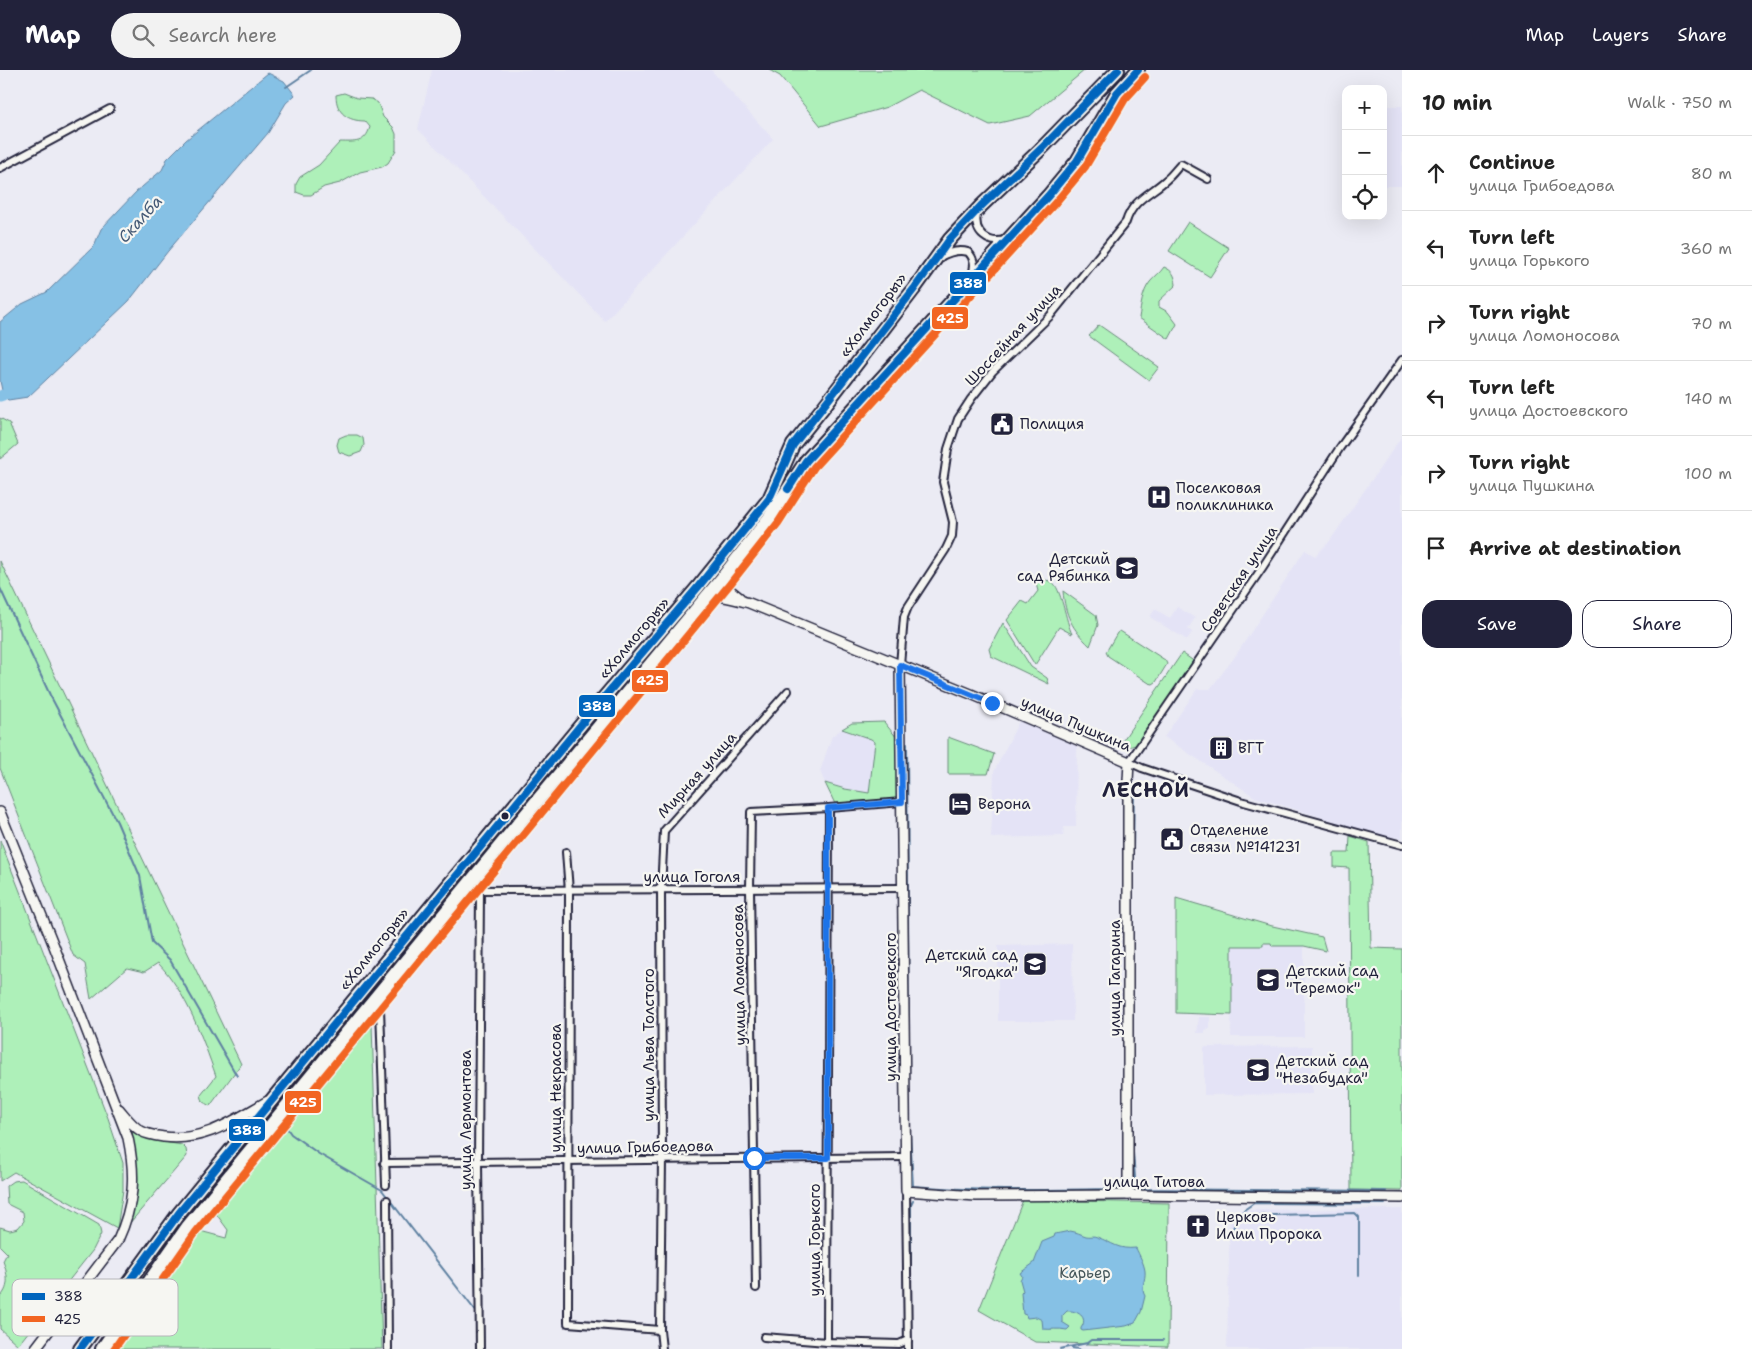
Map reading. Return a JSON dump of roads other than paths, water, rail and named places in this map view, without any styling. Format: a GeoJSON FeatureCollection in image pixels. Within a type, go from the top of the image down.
{"type":"FeatureCollection","features":[{"type":"Feature","properties":{"kind":"highway","name":"«Холмогоры»"},"geometry":{"type":"LineString","coordinates":[[131,1279],[179,1213],[272,1098],[589,715],[698,587],[769,499],[793,445],[825,406],[950,239],[1118,70]]}},
{"type":"Feature","properties":{"kind":"highway","name":"«Холмогоры»"},"geometry":{"type":"LineString","coordinates":[[151,1279],[188,1226],[706,598],[770,517],[806,461],[1077,161],[1116,93],[1138,70]]}},
{"type":"Feature","properties":{"kind":"highway","name":"«Холмогоры»"},"geometry":{"type":"LineString","coordinates":[[80,1349],[89,1336]]}},
{"type":"Feature","properties":{"kind":"highway","name":"«Холмогоры»"},"geometry":{"type":"LineString","coordinates":[[102,1349],[111,1336]]}},
{"type":"Feature","properties":{"kind":"street"},"geometry":{"type":"LineString","coordinates":[[0,168],[110,109]]}},
{"type":"Feature","properties":{"kind":"street","name":"Шоссейная улица"},"geometry":{"type":"LineString","coordinates":[[900,665],[904,617],[908,607],[946,549],[952,536],[953,522],[943,482],[948,449],[958,419],[993,371],[1050,316],[1126,222],[1140,199],[1167,180],[1181,164],[1208,179]]}},
{"type":"Feature","properties":{"kind":"street"},"geometry":{"type":"LineString","coordinates":[[981,206],[976,214],[976,224],[983,236],[991,241],[1000,241],[1013,234]]}},
{"type":"Feature","properties":{"kind":"street"},"geometry":{"type":"LineString","coordinates":[[934,261],[958,250],[968,252],[974,260],[974,266],[973,273],[966,285]]}},
{"type":"Feature","properties":{"kind":"street","name":"Советская улица"},"geometry":{"type":"LineString","coordinates":[[1129,762],[1402,360]]}},
{"type":"Feature","properties":{"kind":"street"},"geometry":{"type":"LineString","coordinates":[[722,578],[725,586],[749,603]]}},
{"type":"Feature","properties":{"kind":"street"},"geometry":{"type":"LineString","coordinates":[[706,598],[712,596],[730,597],[749,603]]}},
{"type":"Feature","properties":{"kind":"street","name":"улица Пушкина"},"geometry":{"type":"LineString","coordinates":[[749,603],[1142,768],[1244,802],[1402,845]]}},
{"type":"Feature","properties":{"kind":"street","name":"улица Достоевского"},"geometry":{"type":"LineString","coordinates":[[900,665],[908,1349]]}},
{"type":"Feature","properties":{"kind":"street","name":"Мирная улица"},"geometry":{"type":"LineString","coordinates":[[661,890],[664,831],[788,691]]}},
{"type":"Feature","properties":{"kind":"street","name":"улица Гагарина"},"geometry":{"type":"LineString","coordinates":[[1128,1195],[1129,762]]}},
{"type":"Feature","properties":{"kind":"street","name":"улица Ломоносова"},"geometry":{"type":"LineString","coordinates":[[756,1288],[750,889],[751,812],[902,802]]}},
{"type":"Feature","properties":{"kind":"street","name":"улица Горького"},"geometry":{"type":"LineString","coordinates":[[827,1342],[828,808]]}},
{"type":"Feature","properties":{"kind":"street"},"geometry":{"type":"LineString","coordinates":[[0,812],[128,1138],[133,1162],[132,1191],[126,1223],[118,1240],[88,1279]]}},
{"type":"Feature","properties":{"kind":"street","name":"улица Некрасова"},"geometry":{"type":"LineString","coordinates":[[566,852],[569,891],[568,1323],[660,1330]]}},
{"type":"Feature","properties":{"kind":"street","name":"улица Гоголя"},"geometry":{"type":"LineString","coordinates":[[480,890],[828,890],[903,888]]}},
{"type":"Feature","properties":{"kind":"street","name":"улица Лермонтова"},"geometry":{"type":"LineString","coordinates":[[480,890],[478,1162],[480,1349]]}},
{"type":"Feature","properties":{"kind":"street","name":"улица Льва Толстого"},"geometry":{"type":"LineString","coordinates":[[661,890],[662,1160],[660,1330],[662,1349]]}},
{"type":"Feature","properties":{"kind":"street"},"geometry":{"type":"LineString","coordinates":[[380,1008],[386,1185]]}},
{"type":"Feature","properties":{"kind":"street"},"geometry":{"type":"LineString","coordinates":[[115,1104],[132,1124],[142,1132],[178,1139],[211,1132],[272,1098]]}},
{"type":"Feature","properties":{"kind":"street","name":"улица Грибоедова"},"geometry":{"type":"LineString","coordinates":[[384,1163],[906,1157]]}},
{"type":"Feature","properties":{"kind":"street","name":"улица Титова"},"geometry":{"type":"LineString","coordinates":[[906,1191],[976,1196],[1128,1195],[1402,1198]]}},
{"type":"Feature","properties":{"kind":"street"},"geometry":{"type":"LineString","coordinates":[[387,1200],[388,1349]]}},
{"type":"Feature","properties":{"kind":"street"},"geometry":{"type":"LineString","coordinates":[[35,1349],[45,1336]]}},
{"type":"Feature","properties":{"kind":"street"},"geometry":{"type":"LineString","coordinates":[[764,1337],[827,1342],[899,1344],[908,1340]]}},
{"type":"Feature","properties":{"kind":"water"},"geometry":{"type":"Polygon","coordinates":[[[268,73],[284,81],[295,95],[286,103],[268,133],[168,251],[129,301],[28,397],[8,400],[3,395],[0,381],[0,322],[22,304],[47,292],[94,246],[101,229],[136,192],[162,170],[167,159],[186,140],[268,73]]]}},
{"type":"Feature","properties":{"kind":"water"},"geometry":{"type":"Polygon","coordinates":[[[1070,1231],[1086,1236],[1096,1236],[1120,1247],[1136,1248],[1143,1262],[1145,1274],[1143,1290],[1145,1296],[1141,1312],[1135,1323],[1126,1326],[1083,1331],[1081,1328],[1084,1321],[1081,1315],[1067,1311],[1062,1316],[1062,1322],[1070,1327],[1067,1330],[1043,1329],[1042,1320],[1036,1317],[1027,1318],[1023,1314],[1021,1293],[1023,1291],[1020,1280],[1022,1276],[1020,1273],[1034,1263],[1042,1242],[1054,1237],[1055,1234],[1070,1231]]]}},
{"type":"Feature","properties":{"kind":"waterway","name":"Скалба"},"geometry":{"type":"LineString","coordinates":[[286,87],[311,70]]}},
{"type":"Feature","properties":{"kind":"waterway"},"geometry":{"type":"LineString","coordinates":[[0,588],[50,695],[117,822],[140,876],[152,943],[170,960],[237,1076]]}},
{"type":"Feature","properties":{"kind":"waterway"},"geometry":{"type":"LineString","coordinates":[[907,743],[909,1071]]}},
{"type":"Feature","properties":{"kind":"waterway"},"geometry":{"type":"LineString","coordinates":[[1132,916],[1134,788]]}},
{"type":"Feature","properties":{"kind":"waterway"},"geometry":{"type":"LineString","coordinates":[[282,1121],[291,1134],[319,1154],[382,1190],[477,1313]]}},
{"type":"Feature","properties":{"kind":"waterway"},"geometry":{"type":"LineString","coordinates":[[910,1133],[913,1186],[990,1190],[1041,1190],[1118,1189],[1124,1184]]}},
{"type":"Feature","properties":{"kind":"waterway"},"geometry":{"type":"LineString","coordinates":[[1132,1140],[1136,1189],[1386,1191]]}},
{"type":"Feature","properties":{"kind":"waterway"},"geometry":{"type":"LineString","coordinates":[[911,1349],[911,1205],[913,1201]]}},
{"type":"Feature","properties":{"kind":"waterway"},"geometry":{"type":"LineString","coordinates":[[1233,1228],[1244,1210],[1254,1203],[1385,1204]]}},
{"type":"Feature","properties":{"kind":"waterway"},"geometry":{"type":"LineString","coordinates":[[1239,1216],[1355,1213],[1359,1217],[1359,1275]]}},
{"type":"Feature","properties":{"kind":"waterway"},"geometry":{"type":"LineString","coordinates":[[1060,1349],[1087,1343],[1091,1340],[1163,1340]]}},
{"type":"Feature","properties":{"kind":"waterway"},"geometry":{"type":"LineString","coordinates":[[1072,1348],[1079,1349]]}},
{"type":"Feature","properties":{"kind":"place","name":"Полиция"},"geometry":{"type":"Point","coordinates":[1002,424]}},
{"type":"Feature","properties":{"kind":"place","name":"Поселковая поликлиника"},"geometry":{"type":"Point","coordinates":[1159,497]}},
{"type":"Feature","properties":{"kind":"place","name":"Детский сад Рябинка"},"geometry":{"type":"Point","coordinates":[1127,568]}},
{"type":"Feature","properties":{"kind":"place","name":"ВГТ"},"geometry":{"type":"Point","coordinates":[1221,748]}},
{"type":"Feature","properties":{"kind":"place","name":"Верона"},"geometry":{"type":"Point","coordinates":[960,804]}},
{"type":"Feature","properties":{"kind":"place","name":"Отделение связи №141231"},"geometry":{"type":"Point","coordinates":[1172,839]}},
{"type":"Feature","properties":{"kind":"place","name":"Детский сад \"Ягодка\""},"geometry":{"type":"Point","coordinates":[1035,964]}},
{"type":"Feature","properties":{"kind":"place","name":"Детский сад \"Теремок\""},"geometry":{"type":"Point","coordinates":[1268,980]}},
{"type":"Feature","properties":{"kind":"place","name":"Детский сад \"Незабудка\""},"geometry":{"type":"Point","coordinates":[1258,1070]}},
{"type":"Feature","properties":{"kind":"place","name":"Церковь Илии Пророка"},"geometry":{"type":"Point","coordinates":[1198,1226]}},
{"type":"Feature","properties":{"kind":"district","name":"ЛЕСНОЙ"},"geometry":{"type":"Point","coordinates":[1146,790]}},
{"type":"Feature","properties":{"kind":"park label","name":"Карьер"},"geometry":{"type":"Point","coordinates":[1085,1273]}}]}
